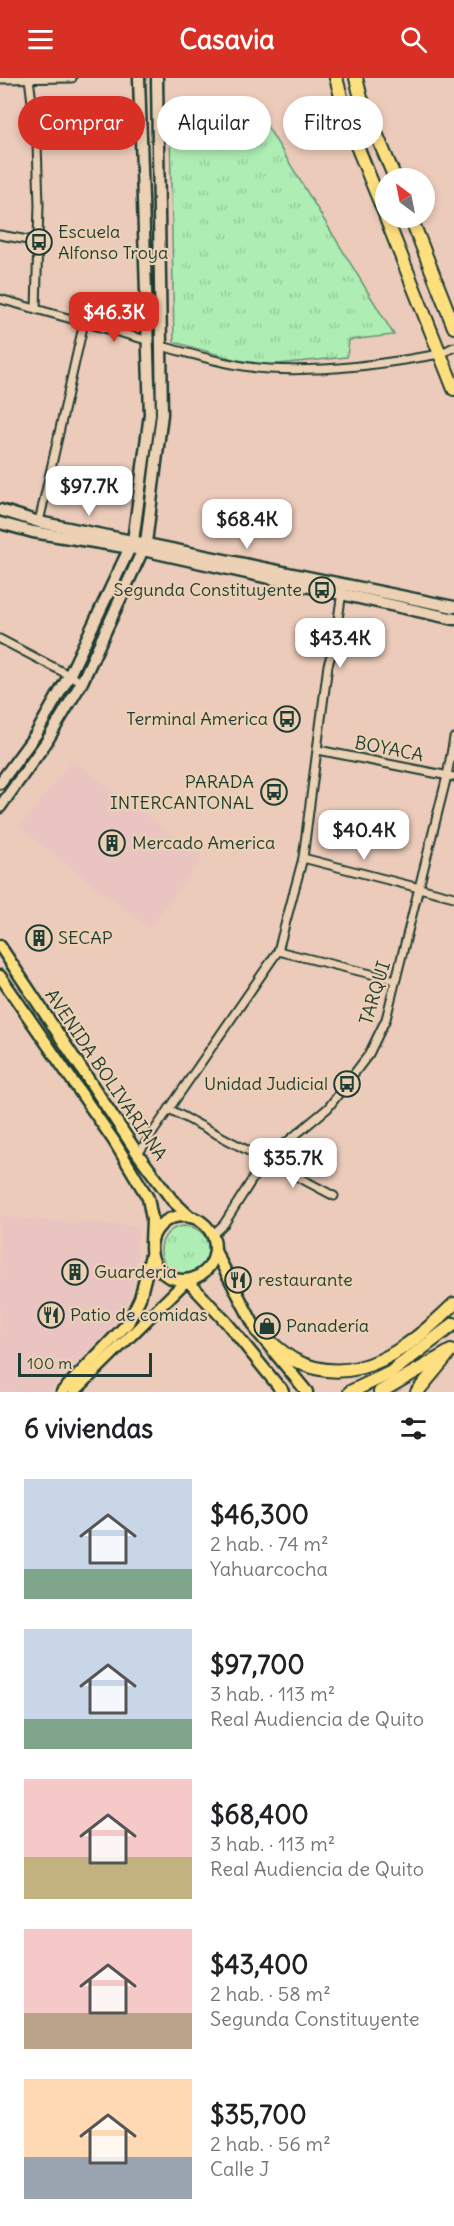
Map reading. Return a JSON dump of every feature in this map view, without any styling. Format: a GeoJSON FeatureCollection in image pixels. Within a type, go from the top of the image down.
{"type":"FeatureCollection","features":[{"type":"Feature","properties":{"kind":"highway"},"geometry":{"type":"LineString","coordinates":[[336,78],[350,129],[375,190]]}},
{"type":"Feature","properties":{"kind":"highway"},"geometry":{"type":"LineString","coordinates":[[356,78],[361,99],[391,168]]}},
{"type":"Feature","properties":{"kind":"highway"},"geometry":{"type":"LineString","coordinates":[[390,228],[454,389]]}},
{"type":"Feature","properties":{"kind":"highway"},"geometry":{"type":"LineString","coordinates":[[415,228],[454,327]]}},
{"type":"Feature","properties":{"kind":"highway"},"geometry":{"type":"LineString","coordinates":[[257,1331],[295,1360],[329,1373],[350,1374],[379,1364],[422,1335],[454,1304]]}},
{"type":"Feature","properties":{"kind":"highway"},"geometry":{"type":"LineString","coordinates":[[351,1392],[390,1373],[454,1324]]}},
{"type":"Feature","properties":{"kind":"highway"},"geometry":{"type":"LineString","coordinates":[[380,1392],[452,1348]]}},
{"type":"Feature","properties":{"kind":"highway"},"geometry":{"type":"LineString","coordinates":[[417,1392],[452,1348]]}},
{"type":"Feature","properties":{"kind":"main road","name":"AVENIDA BOLIVARIANA"},"geometry":{"type":"LineString","coordinates":[[0,946],[138,1154],[172,1200],[190,1217],[206,1227],[212,1235]]}},
{"type":"Feature","properties":{"kind":"main road","name":"AVENIDA BOLIVARIANA"},"geometry":{"type":"LineString","coordinates":[[0,976],[114,1141],[148,1198],[152,1219],[151,1255],[140,1298],[128,1323],[62,1392]]}},
{"type":"Feature","properties":{"kind":"main road"},"geometry":{"type":"LineString","coordinates":[[151,1243],[161,1225],[180,1217],[190,1217]]}},
{"type":"Feature","properties":{"kind":"main road"},"geometry":{"type":"LineString","coordinates":[[212,1235],[214,1251],[257,1331],[306,1391]]}},
{"type":"Feature","properties":{"kind":"main road"},"geometry":{"type":"LineString","coordinates":[[74,1392],[187,1280],[206,1270],[214,1251]]}},
{"type":"Feature","properties":{"kind":"main road"},"geometry":{"type":"LineString","coordinates":[[151,1255],[160,1272],[178,1280],[187,1280],[227,1323],[282,1391]]}},
{"type":"Feature","properties":{"kind":"street"},"geometry":{"type":"LineString","coordinates":[[0,79],[72,78]]}},
{"type":"Feature","properties":{"kind":"street"},"geometry":{"type":"LineString","coordinates":[[0,783],[4,767],[36,734],[69,676],[131,544],[150,414],[150,341],[139,78]]}},
{"type":"Feature","properties":{"kind":"street"},"geometry":{"type":"LineString","coordinates":[[0,807],[47,741],[82,682],[144,546],[162,414],[157,78]]}},
{"type":"Feature","properties":{"kind":"street"},"geometry":{"type":"LineString","coordinates":[[29,79],[31,96]]}},
{"type":"Feature","properties":{"kind":"street"},"geometry":{"type":"LineString","coordinates":[[36,309],[39,242],[37,150]]}},
{"type":"Feature","properties":{"kind":"street"},"geometry":{"type":"LineString","coordinates":[[0,234],[39,242]]}},
{"type":"Feature","properties":{"kind":"street"},"geometry":{"type":"LineString","coordinates":[[0,299],[150,341]]}},
{"type":"Feature","properties":{"kind":"street"},"geometry":{"type":"LineString","coordinates":[[39,522],[84,322]]}},
{"type":"Feature","properties":{"kind":"street"},"geometry":{"type":"LineString","coordinates":[[161,346],[222,361],[268,369],[346,368],[440,354],[454,347]]}},
{"type":"Feature","properties":{"kind":"street"},"geometry":{"type":"LineString","coordinates":[[0,510],[39,522],[131,544]]}},
{"type":"Feature","properties":{"kind":"street"},"geometry":{"type":"LineString","coordinates":[[0,523],[33,532],[144,546],[342,590],[454,619]]}},
{"type":"Feature","properties":{"kind":"street"},"geometry":{"type":"LineString","coordinates":[[342,590],[454,607]]}},
{"type":"Feature","properties":{"kind":"street"},"geometry":{"type":"LineString","coordinates":[[138,1154],[278,951],[303,858],[328,665],[334,646],[342,590]]}},
{"type":"Feature","properties":{"kind":"street"},"geometry":{"type":"LineString","coordinates":[[103,606],[115,610]]}},
{"type":"Feature","properties":{"kind":"street"},"geometry":{"type":"LineString","coordinates":[[0,639],[82,682]]}},
{"type":"Feature","properties":{"kind":"street","name":"TARQUI"},"geometry":{"type":"LineString","coordinates":[[212,1235],[224,1224],[264,1161],[328,1108],[369,1054],[386,1018],[419,888],[451,776],[454,738]]}},
{"type":"Feature","properties":{"kind":"street","name":"BOYACA"},"geometry":{"type":"LineString","coordinates":[[318,750],[451,776]]}},
{"type":"Feature","properties":{"kind":"street"},"geometry":{"type":"LineString","coordinates":[[303,858],[454,897]]}},
{"type":"Feature","properties":{"kind":"street"},"geometry":{"type":"LineString","coordinates":[[278,951],[395,980]]}},
{"type":"Feature","properties":{"kind":"street"},"geometry":{"type":"LineString","coordinates":[[169,1109],[334,1196]]}},
{"type":"Feature","properties":{"kind":"shaded area","name":"Mercado America"},"geometry":{"type":"Polygon","coordinates":[[[73,760],[202,858],[149,928],[19,827],[73,760]]]}},
{"type":"Feature","properties":{"kind":"shaded area"},"geometry":{"type":"Polygon","coordinates":[[[0,1217],[138,1226],[137,1258],[131,1294],[120,1318],[48,1392],[0,1392],[0,1217]]]}},
{"type":"Feature","properties":{"kind":"green space"},"geometry":{"type":"Polygon","coordinates":[[[271,133],[394,335],[349,340],[347,357],[258,366],[174,342],[170,150],[271,150],[271,133]]]}},
{"type":"Feature","properties":{"kind":"green space"},"geometry":{"type":"Polygon","coordinates":[[[185,1226],[202,1233],[209,1250],[202,1267],[185,1274],[168,1267],[161,1250],[168,1233],[185,1226]]]}},
{"type":"Feature","properties":{"kind":"place","name":"Escuela Alfonso Troya"},"geometry":{"type":"Point","coordinates":[39,242]}},
{"type":"Feature","properties":{"kind":"place","name":"Segunda Constituyente"},"geometry":{"type":"Point","coordinates":[322,590]}},
{"type":"Feature","properties":{"kind":"place","name":"Terminal America"},"geometry":{"type":"Point","coordinates":[287,719]}},
{"type":"Feature","properties":{"kind":"place","name":"PARADA INTERCANTONAL"},"geometry":{"type":"Point","coordinates":[274,792]}},
{"type":"Feature","properties":{"kind":"place","name":"Mercado America"},"geometry":{"type":"Point","coordinates":[112,843]}},
{"type":"Feature","properties":{"kind":"place","name":"SECAP"},"geometry":{"type":"Point","coordinates":[39,938]}},
{"type":"Feature","properties":{"kind":"place","name":"Unidad Judicial"},"geometry":{"type":"Point","coordinates":[347,1084]}},
{"type":"Feature","properties":{"kind":"place","name":"Guarderia"},"geometry":{"type":"Point","coordinates":[75,1272]}},
{"type":"Feature","properties":{"kind":"place","name":"restaurante"},"geometry":{"type":"Point","coordinates":[238,1280]}},
{"type":"Feature","properties":{"kind":"place","name":"Patio de comidas"},"geometry":{"type":"Point","coordinates":[51,1315]}},
{"type":"Feature","properties":{"kind":"place","name":"Panadería"},"geometry":{"type":"Point","coordinates":[267,1326]}}]}
